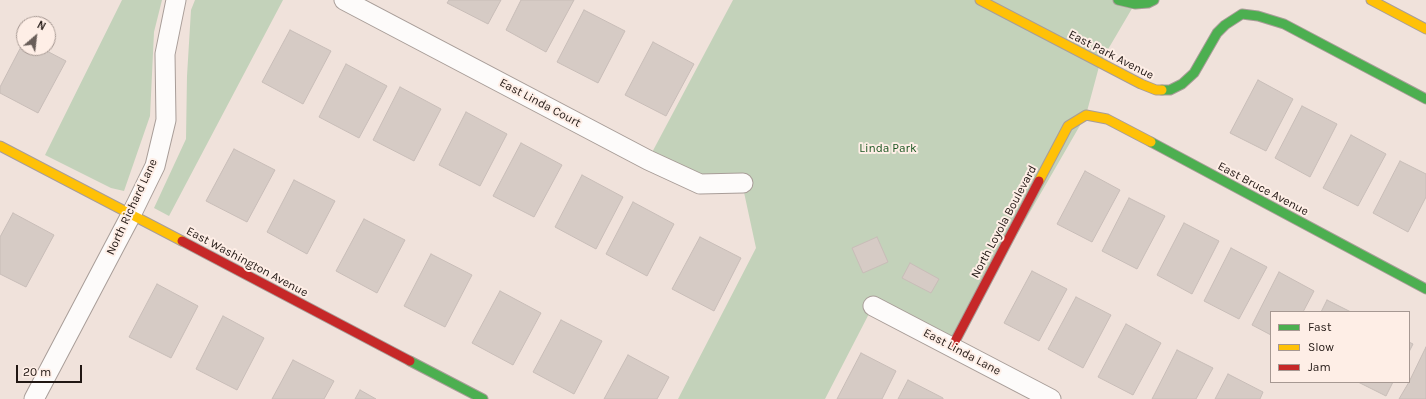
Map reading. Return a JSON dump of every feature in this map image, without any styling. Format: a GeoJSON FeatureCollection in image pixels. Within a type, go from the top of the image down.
{"type":"FeatureCollection","features":[{"type":"Feature","properties":{"kind":"street","name":"North Richard Lane"},"geometry":{"type":"LineString","coordinates":[[34,399],[131,215],[155,166],[166,120],[165,54],[176,0]]}},
{"type":"Feature","properties":{"kind":"street","name":"East Linda Court"},"geometry":{"type":"LineString","coordinates":[[344,0],[648,160],[700,184],[742,183]]}},
{"type":"Feature","properties":{"kind":"street","name":"East Park Avenue"},"geometry":{"type":"LineString","coordinates":[[980,0],[1141,84],[1156,90],[1170,90],[1182,84],[1194,73],[1217,33],[1225,25],[1242,14],[1258,16],[1284,24],[1426,99]]}},
{"type":"Feature","properties":{"kind":"street"},"geometry":{"type":"LineString","coordinates":[[1118,0],[1135,4],[1148,3],[1154,0]]}},
{"type":"Feature","properties":{"kind":"street"},"geometry":{"type":"LineString","coordinates":[[1371,0],[1426,29]]}},
{"type":"Feature","properties":{"kind":"street","name":"East Bruce Avenue"},"geometry":{"type":"LineString","coordinates":[[1086,116],[1107,120],[1426,289]]}},
{"type":"Feature","properties":{"kind":"street","name":"North Loyola Boulevard"},"geometry":{"type":"LineString","coordinates":[[952,347],[1068,126],[1086,116]]}},
{"type":"Feature","properties":{"kind":"street","name":"East Washington Avenue"},"geometry":{"type":"LineString","coordinates":[[0,146],[483,399]]}},
{"type":"Feature","properties":{"kind":"street","name":"East Linda Lane"},"geometry":{"type":"LineString","coordinates":[[873,306],[1051,399]]}},
{"type":"Feature","properties":{"kind":"green space"},"geometry":{"type":"Polygon","coordinates":[[[122,0],[162,0],[154,32],[150,116],[124,191],[111,188],[45,155],[122,0]]]}},
{"type":"Feature","properties":{"kind":"green space"},"geometry":{"type":"Polygon","coordinates":[[[195,0],[283,0],[169,216],[154,208],[186,139],[187,76],[191,10],[195,0]]]}},
{"type":"Feature","properties":{"kind":"green space","name":"Linda Park"},"geometry":{"type":"Polygon","coordinates":[[[733,0],[1137,0],[1100,63],[1086,115],[952,347],[873,306],[825,399],[678,399],[756,248],[742,183],[700,184],[648,160],[733,0]]]}},
{"type":"Feature","properties":{"kind":"building"},"geometry":{"type":"Polygon","coordinates":[[[449,0],[501,0],[488,24],[447,3],[449,0]]]}},
{"type":"Feature","properties":{"kind":"building"},"geometry":{"type":"Polygon","coordinates":[[[521,0],[574,0],[546,52],[506,30],[521,0]]]}},
{"type":"Feature","properties":{"kind":"building"},"geometry":{"type":"Polygon","coordinates":[[[584,10],[625,31],[598,83],[557,62],[584,10]]]}},
{"type":"Feature","properties":{"kind":"building"},"geometry":{"type":"Polygon","coordinates":[[[290,30],[331,51],[303,104],[262,82],[290,30]]]}},
{"type":"Feature","properties":{"kind":"building"},"geometry":{"type":"Polygon","coordinates":[[[653,42],[694,64],[666,116],[625,95],[653,42]]]}},
{"type":"Feature","properties":{"kind":"building"},"geometry":{"type":"Polygon","coordinates":[[[16,56],[56,56],[66,61],[38,113],[0,93],[0,87],[16,56]]]}},
{"type":"Feature","properties":{"kind":"building"},"geometry":{"type":"Polygon","coordinates":[[[346,64],[387,86],[359,138],[319,117],[346,64]]]}},
{"type":"Feature","properties":{"kind":"building"},"geometry":{"type":"Polygon","coordinates":[[[1258,80],[1293,99],[1266,151],[1230,133],[1258,80]]]}},
{"type":"Feature","properties":{"kind":"building"},"geometry":{"type":"Polygon","coordinates":[[[400,87],[441,109],[414,161],[373,140],[400,87]]]}},
{"type":"Feature","properties":{"kind":"building"},"geometry":{"type":"Polygon","coordinates":[[[1302,106],[1337,124],[1310,177],[1275,158],[1302,106]]]}},
{"type":"Feature","properties":{"kind":"building"},"geometry":{"type":"Polygon","coordinates":[[[466,112],[507,134],[480,186],[439,165],[466,112]]]}},
{"type":"Feature","properties":{"kind":"building"},"geometry":{"type":"Polygon","coordinates":[[[1351,135],[1386,154],[1358,206],[1323,188],[1351,135]]]}},
{"type":"Feature","properties":{"kind":"building"},"geometry":{"type":"Polygon","coordinates":[[[521,143],[562,165],[534,217],[493,196],[521,143]]]}},
{"type":"Feature","properties":{"kind":"building"},"geometry":{"type":"Polygon","coordinates":[[[234,149],[275,170],[247,222],[206,201],[234,149]]]}},
{"type":"Feature","properties":{"kind":"building"},"geometry":{"type":"Polygon","coordinates":[[[1400,161],[1426,174],[1426,197],[1408,232],[1373,213],[1400,161]]]}},
{"type":"Feature","properties":{"kind":"building"},"geometry":{"type":"Polygon","coordinates":[[[1085,171],[1120,190],[1092,242],[1057,224],[1085,171]]]}},
{"type":"Feature","properties":{"kind":"building"},"geometry":{"type":"Polygon","coordinates":[[[582,175],[623,197],[596,249],[555,227],[582,175]]]}},
{"type":"Feature","properties":{"kind":"building"},"geometry":{"type":"Polygon","coordinates":[[[294,180],[335,201],[307,254],[267,232],[294,180]]]}},
{"type":"Feature","properties":{"kind":"building"},"geometry":{"type":"Polygon","coordinates":[[[1129,198],[1165,216],[1137,269],[1102,251],[1129,198]]]}},
{"type":"Feature","properties":{"kind":"building"},"geometry":{"type":"Polygon","coordinates":[[[633,202],[674,224],[647,276],[606,254],[633,202]]]}},
{"type":"Feature","properties":{"kind":"building"},"geometry":{"type":"Polygon","coordinates":[[[13,213],[54,235],[26,287],[0,274],[0,237],[13,213]]]}},
{"type":"Feature","properties":{"kind":"building"},"geometry":{"type":"Polygon","coordinates":[[[364,219],[405,240],[377,293],[336,271],[364,219]]]}},
{"type":"Feature","properties":{"kind":"building"},"geometry":{"type":"Polygon","coordinates":[[[1184,223],[1219,241],[1192,294],[1157,275],[1184,223]]]}},
{"type":"Feature","properties":{"kind":"building"},"geometry":{"type":"Polygon","coordinates":[[[700,237],[741,258],[714,311],[672,289],[700,237]]]}},
{"type":"Feature","properties":{"kind":"building"},"geometry":{"type":"Polygon","coordinates":[[[877,237],[888,262],[863,273],[852,248],[877,237]]]}},
{"type":"Feature","properties":{"kind":"building"},"geometry":{"type":"Polygon","coordinates":[[[1231,248],[1267,267],[1239,319],[1204,301],[1231,248]]]}},
{"type":"Feature","properties":{"kind":"building"},"geometry":{"type":"Polygon","coordinates":[[[431,254],[472,275],[445,327],[404,306],[431,254]]]}},
{"type":"Feature","properties":{"kind":"building"},"geometry":{"type":"Polygon","coordinates":[[[910,263],[939,279],[931,293],[902,278],[910,263]]]}},
{"type":"Feature","properties":{"kind":"building"},"geometry":{"type":"Polygon","coordinates":[[[1032,271],[1067,289],[1039,341],[1004,323],[1032,271]]]}},
{"type":"Feature","properties":{"kind":"building"},"geometry":{"type":"Polygon","coordinates":[[[1279,272],[1314,291],[1304,311],[1270,311],[1270,334],[1252,325],[1279,272]]]}},
{"type":"Feature","properties":{"kind":"building"},"geometry":{"type":"Polygon","coordinates":[[[157,284],[198,306],[171,358],[129,337],[157,284]]]}},
{"type":"Feature","properties":{"kind":"building"},"geometry":{"type":"Polygon","coordinates":[[[500,291],[541,313],[513,365],[472,343],[500,291]]]}},
{"type":"Feature","properties":{"kind":"building"},"geometry":{"type":"Polygon","coordinates":[[[1076,297],[1111,315],[1083,368],[1048,349],[1076,297]]]}},
{"type":"Feature","properties":{"kind":"building"},"geometry":{"type":"Polygon","coordinates":[[[1327,300],[1349,311],[1322,311],[1327,300]]]}},
{"type":"Feature","properties":{"kind":"building"},"geometry":{"type":"Polygon","coordinates":[[[223,316],[264,338],[237,390],[196,369],[223,316]]]}},
{"type":"Feature","properties":{"kind":"building"},"geometry":{"type":"Polygon","coordinates":[[[561,320],[602,341],[574,394],[533,372],[561,320]]]}},
{"type":"Feature","properties":{"kind":"building"},"geometry":{"type":"Polygon","coordinates":[[[1126,324],[1161,343],[1133,395],[1098,377],[1126,324]]]}},
{"type":"Feature","properties":{"kind":"building"},"geometry":{"type":"Polygon","coordinates":[[[1410,342],[1413,344],[1410,350],[1410,342]]]}},
{"type":"Feature","properties":{"kind":"building"},"geometry":{"type":"Polygon","coordinates":[[[1426,347],[1426,399],[1399,399],[1408,383],[1410,383],[1410,380],[1426,347]]]}},
{"type":"Feature","properties":{"kind":"building"},"geometry":{"type":"Polygon","coordinates":[[[1177,350],[1213,368],[1196,399],[1152,399],[1177,350]]]}},
{"type":"Feature","properties":{"kind":"building"},"geometry":{"type":"Polygon","coordinates":[[[861,353],[896,371],[882,399],[837,399],[861,353]]]}},
{"type":"Feature","properties":{"kind":"building"},"geometry":{"type":"Polygon","coordinates":[[[628,355],[669,377],[657,399],[604,399],[628,355]]]}},
{"type":"Feature","properties":{"kind":"building"},"geometry":{"type":"Polygon","coordinates":[[[293,360],[334,381],[324,399],[272,399],[293,360]]]}},
{"type":"Feature","properties":{"kind":"building"},"geometry":{"type":"Polygon","coordinates":[[[1228,374],[1263,392],[1260,399],[1215,399],[1228,374]]]}},
{"type":"Feature","properties":{"kind":"building"},"geometry":{"type":"Polygon","coordinates":[[[908,380],[943,398],[943,399],[898,399],[908,380]]]}},
{"type":"Feature","properties":{"kind":"building"},"geometry":{"type":"Polygon","coordinates":[[[1360,383],[1392,383],[1386,396],[1360,383]]]}},
{"type":"Feature","properties":{"kind":"building"},"geometry":{"type":"Polygon","coordinates":[[[360,390],[376,399],[355,399],[360,390]]]}},
{"type":"Feature","properties":{"kind":"traffic: fast"},"geometry":{"type":"LineString","coordinates":[[1118,0],[1135,4],[1148,3],[1154,0]]}},
{"type":"Feature","properties":{"kind":"traffic: fast"},"geometry":{"type":"LineString","coordinates":[[1162,90],[1170,90],[1182,84],[1194,73],[1217,33],[1225,25],[1242,14],[1258,16],[1284,24],[1426,99]]}},
{"type":"Feature","properties":{"kind":"traffic: fast"},"geometry":{"type":"LineString","coordinates":[[1151,142],[1426,289]]}},
{"type":"Feature","properties":{"kind":"traffic: fast"},"geometry":{"type":"LineString","coordinates":[[410,361],[483,399]]}},
{"type":"Feature","properties":{"kind":"traffic: slow"},"geometry":{"type":"LineString","coordinates":[[980,0],[1141,84],[1156,90],[1162,90]]}},
{"type":"Feature","properties":{"kind":"traffic: slow"},"geometry":{"type":"LineString","coordinates":[[1371,0],[1426,29]]}},
{"type":"Feature","properties":{"kind":"traffic: slow"},"geometry":{"type":"LineString","coordinates":[[1039,181],[1068,126],[1086,115],[1107,119],[1151,142]]}},
{"type":"Feature","properties":{"kind":"traffic: slow"},"geometry":{"type":"LineString","coordinates":[[0,146],[182,241]]}},
{"type":"Feature","properties":{"kind":"traffic: jam"},"geometry":{"type":"LineString","coordinates":[[952,347],[1039,181]]}},
{"type":"Feature","properties":{"kind":"traffic: jam"},"geometry":{"type":"LineString","coordinates":[[182,241],[410,361]]}}]}
